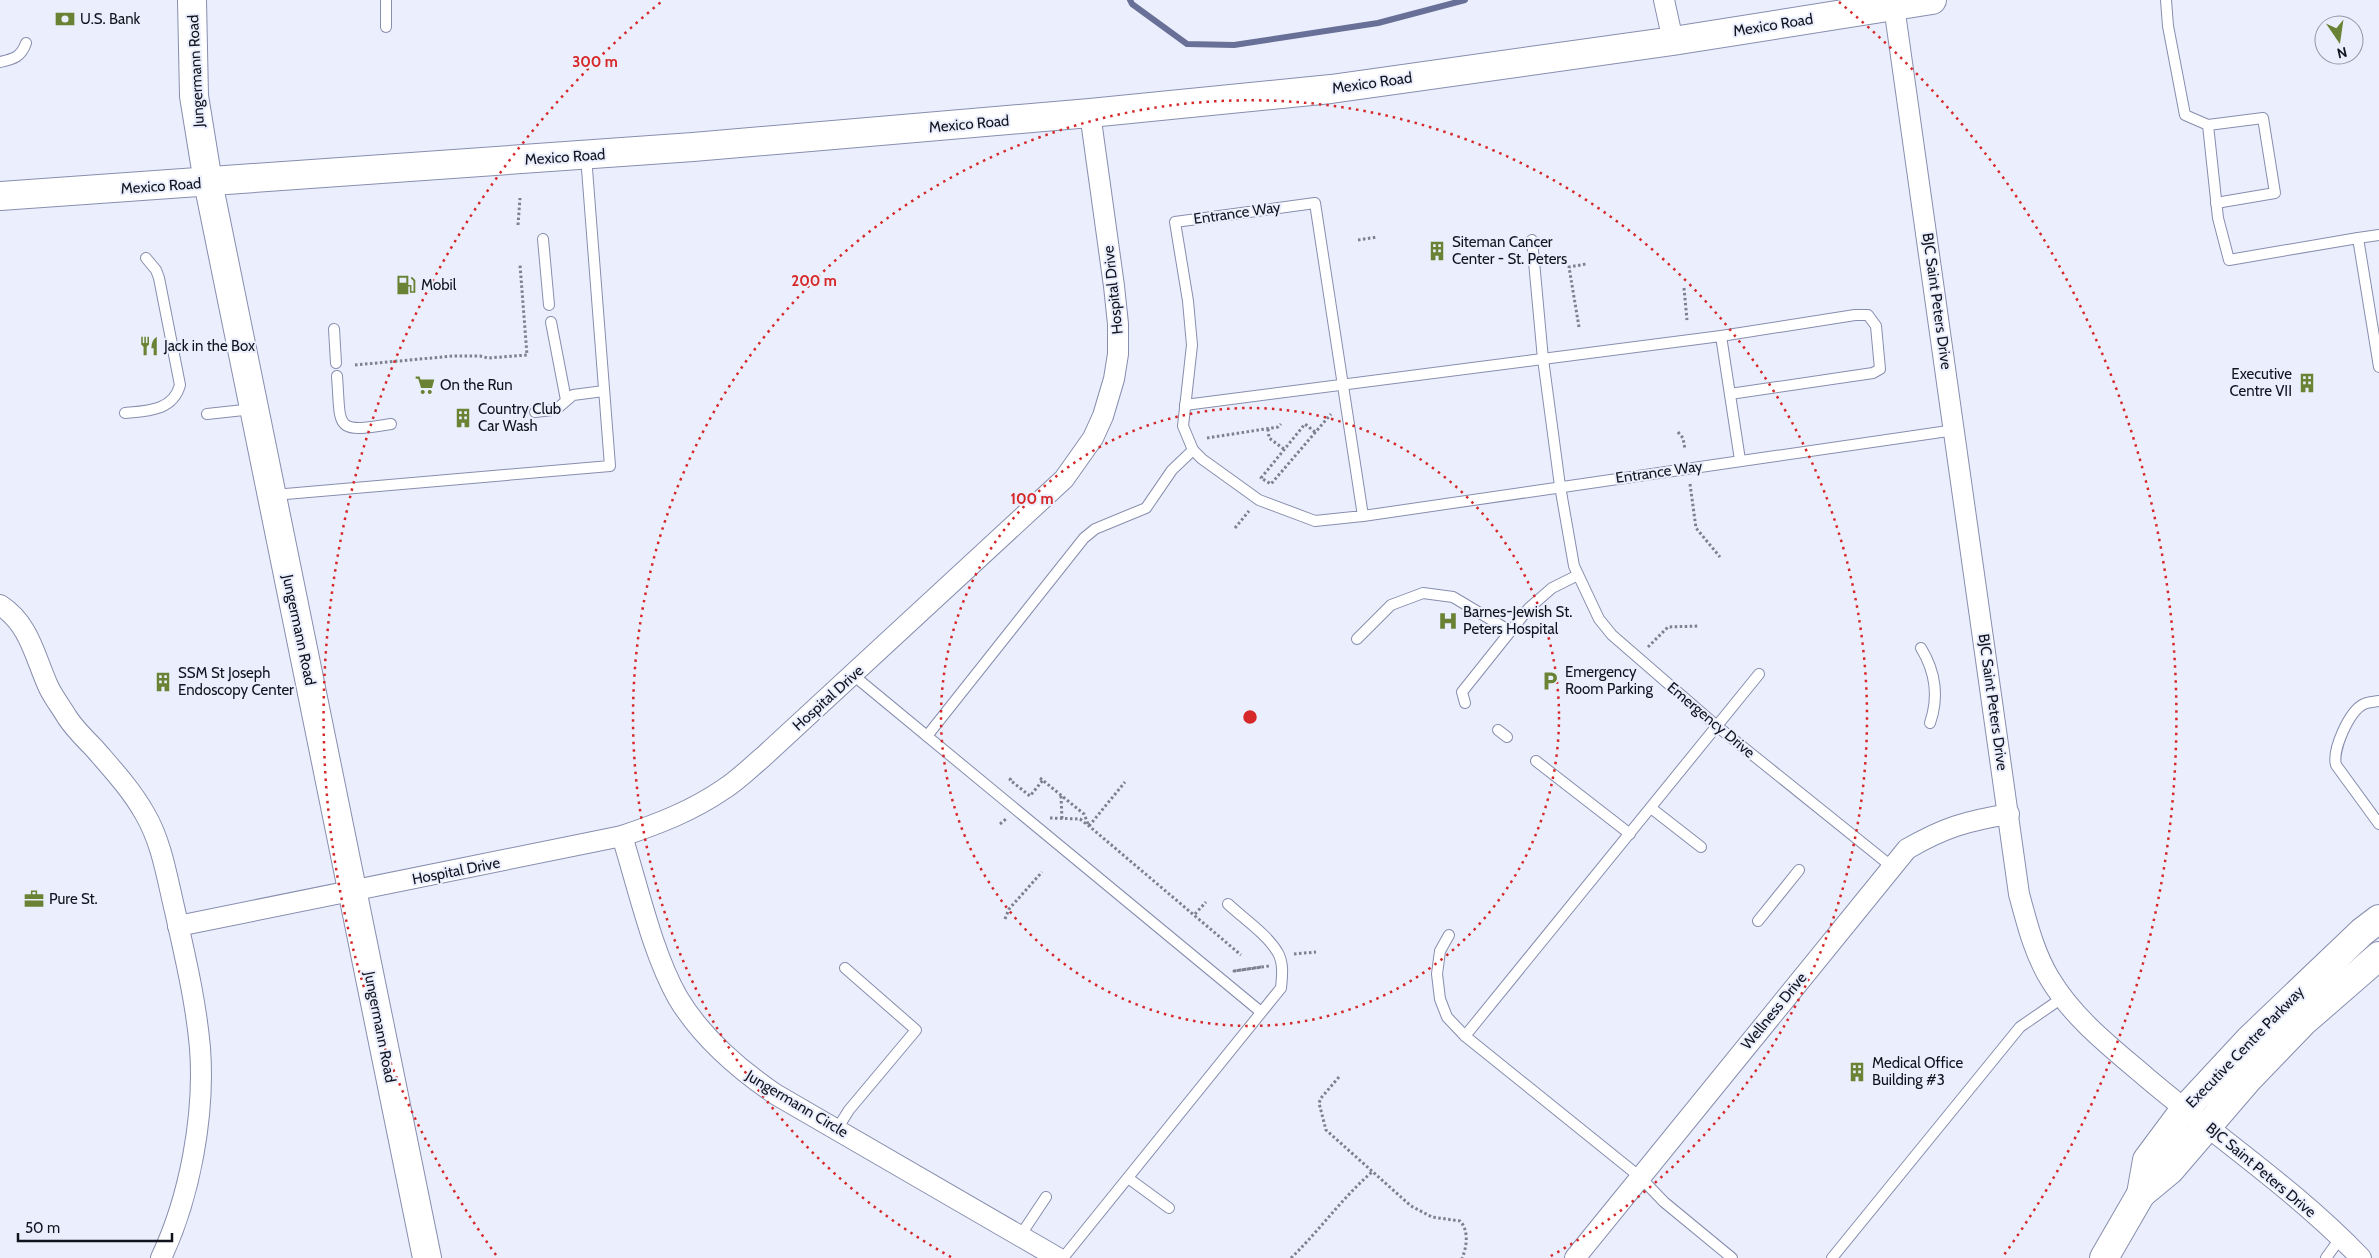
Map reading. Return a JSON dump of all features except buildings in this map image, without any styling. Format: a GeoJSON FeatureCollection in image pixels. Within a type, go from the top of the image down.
{"type":"FeatureCollection","features":[{"type":"Feature","properties":{"kind":"main road","name":"Jungermann Road"},"geometry":{"type":"LineString","coordinates":[[192,0],[194,96],[208,182],[427,1258]]}},
{"type":"Feature","properties":{"kind":"main road","name":"Mexico Road"},"geometry":{"type":"LineString","coordinates":[[0,196],[586,155],[1090,114],[1331,89],[1673,41],[1932,0]]}},
{"type":"Feature","properties":{"kind":"main road","name":"Executive Centre Parkway"},"geometry":{"type":"LineString","coordinates":[[2104,1258],[2140,1194],[2146,1160],[2185,1109],[2250,1038],[2336,955],[2379,919]]}},
{"type":"Feature","properties":{"kind":"main road","name":"Executive Centre Parkway"},"geometry":{"type":"LineString","coordinates":[[2140,1194],[2170,1170],[2249,1078],[2303,1022],[2379,956]]}},
{"type":"Feature","properties":{"kind":"street"},"geometry":{"type":"LineString","coordinates":[[1664,0],[1673,41]]}},
{"type":"Feature","properties":{"kind":"street","name":"BJC Saint Peters Drive"},"geometry":{"type":"LineString","coordinates":[[1894,6],[2019,894],[2038,957],[2062,998],[2091,1029],[2341,1237],[2361,1258]]}},
{"type":"Feature","properties":{"kind":"street","name":"Hospital Drive"},"geometry":{"type":"LineString","coordinates":[[178,926],[533,856],[622,836],[664,822],[697,806],[725,789],[763,757],[1064,479],[1093,438],[1103,416],[1114,379],[1118,324],[1090,114]]}},
{"type":"Feature","properties":{"kind":"street"},"geometry":{"type":"LineString","coordinates":[[0,605],[18,620],[36,652],[49,688],[70,722],[122,780],[146,815],[162,854],[194,1001],[200,1048],[200,1096],[197,1132],[185,1186],[175,1222],[161,1258]]}},
{"type":"Feature","properties":{"kind":"street","name":"Wellness Drive"},"geometry":{"type":"LineString","coordinates":[[1574,1258],[1891,866],[1908,849],[1934,834],[1970,820],[2009,814]]}},
{"type":"Feature","properties":{"kind":"street","name":"Jungermann Circle"},"geometry":{"type":"LineString","coordinates":[[622,836],[662,962],[678,997],[711,1041],[750,1077],[1058,1258]]}},
{"type":"Feature","properties":{"kind":"lane"},"geometry":{"type":"LineString","coordinates":[[386,0],[386,26]]}},
{"type":"Feature","properties":{"kind":"lane"},"geometry":{"type":"LineString","coordinates":[[2166,0],[2168,26],[2185,115],[2208,125],[2263,118],[2275,193],[2216,203]]}},
{"type":"Feature","properties":{"kind":"lane"},"geometry":{"type":"LineString","coordinates":[[0,62],[14,59],[23,53],[26,43]]}},
{"type":"Feature","properties":{"kind":"lane"},"geometry":{"type":"LineString","coordinates":[[2208,125],[2218,218],[2229,260],[2379,235]]}},
{"type":"Feature","properties":{"kind":"lane"},"geometry":{"type":"LineString","coordinates":[[272,495],[610,466],[586,155]]}},
{"type":"Feature","properties":{"kind":"lane","name":"Entrance Way"},"geometry":{"type":"LineString","coordinates":[[1363,516],[1315,203],[1175,222],[1188,301],[1192,345],[1183,426],[1193,450],[1202,460],[1259,500],[1315,521],[1363,516],[1955,430]]}},
{"type":"Feature","properties":{"kind":"lane"},"geometry":{"type":"LineString","coordinates":[[2358,238],[2379,367]]}},
{"type":"Feature","properties":{"kind":"lane"},"geometry":{"type":"LineString","coordinates":[[543,239],[549,305]]}},
{"type":"Feature","properties":{"kind":"lane","name":"Emergency Drive"},"geometry":{"type":"LineString","coordinates":[[1532,240],[1543,359],[1560,486],[1574,566],[1599,619],[1612,635],[1718,727],[1891,866]]}},
{"type":"Feature","properties":{"kind":"lane"},"geometry":{"type":"LineString","coordinates":[[125,413],[162,408],[177,394],[180,385],[159,278],[156,270],[146,258]]}},
{"type":"Feature","properties":{"kind":"lane"},"geometry":{"type":"LineString","coordinates":[[1185,405],[1721,336],[1855,315],[1868,315],[1876,326],[1880,369],[1873,373],[1730,394]]}},
{"type":"Feature","properties":{"kind":"lane"},"geometry":{"type":"LineString","coordinates":[[551,322],[566,400]]}},
{"type":"Feature","properties":{"kind":"lane"},"geometry":{"type":"LineString","coordinates":[[334,329],[336,363]]}},
{"type":"Feature","properties":{"kind":"lane"},"geometry":{"type":"LineString","coordinates":[[1721,336],[1740,460]]}},
{"type":"Feature","properties":{"kind":"lane"},"geometry":{"type":"LineString","coordinates":[[337,376],[340,417],[346,425],[354,429],[363,430],[391,424]]}},
{"type":"Feature","properties":{"kind":"lane"},"geometry":{"type":"LineString","coordinates":[[536,412],[552,410],[566,400],[581,393],[604,391]]}},
{"type":"Feature","properties":{"kind":"lane"},"geometry":{"type":"LineString","coordinates":[[207,414],[254,409]]}},
{"type":"Feature","properties":{"kind":"lane"},"geometry":{"type":"LineString","coordinates":[[927,736],[1084,538],[1095,528],[1146,508],[1172,470],[1193,450]]}},
{"type":"Feature","properties":{"kind":"lane"},"geometry":{"type":"LineString","coordinates":[[1465,703],[1462,692],[1529,608],[1552,588],[1578,575]]}},
{"type":"Feature","properties":{"kind":"lane"},"geometry":{"type":"LineString","coordinates":[[1357,639],[1391,605],[1424,593],[1453,597],[1510,631]]}},
{"type":"Feature","properties":{"kind":"lane"},"geometry":{"type":"LineString","coordinates":[[1921,648],[1930,662],[1936,692],[1930,723]]}},
{"type":"Feature","properties":{"kind":"lane"},"geometry":{"type":"LineString","coordinates":[[1465,1036],[1718,727],[1759,674]]}},
{"type":"Feature","properties":{"kind":"lane"},"geometry":{"type":"LineString","coordinates":[[853,675],[1260,1012]]}},
{"type":"Feature","properties":{"kind":"lane"},"geometry":{"type":"LineString","coordinates":[[2379,701],[2363,704],[2349,719],[2335,751],[2334,761],[2379,824]]}},
{"type":"Feature","properties":{"kind":"lane"},"geometry":{"type":"LineString","coordinates":[[1498,730],[1507,736]]}},
{"type":"Feature","properties":{"kind":"lane"},"geometry":{"type":"LineString","coordinates":[[1536,761],[1630,834]]}},
{"type":"Feature","properties":{"kind":"lane"},"geometry":{"type":"LineString","coordinates":[[1651,808],[1701,847]]}},
{"type":"Feature","properties":{"kind":"lane"},"geometry":{"type":"LineString","coordinates":[[1758,921],[1799,870]]}},
{"type":"Feature","properties":{"kind":"lane"},"geometry":{"type":"LineString","coordinates":[[1063,1258],[1281,988],[1283,971],[1281,960],[1268,941],[1228,904]]}},
{"type":"Feature","properties":{"kind":"lane"},"geometry":{"type":"LineString","coordinates":[[1449,935],[1440,951],[1437,974],[1440,999],[1447,1017],[1465,1036],[1640,1177],[1664,1202],[1732,1258]]}},
{"type":"Feature","properties":{"kind":"lane"},"geometry":{"type":"LineString","coordinates":[[837,1129],[849,1110],[916,1030],[845,968]]}},
{"type":"Feature","properties":{"kind":"lane"},"geometry":{"type":"LineString","coordinates":[[1832,1258],[2020,1027],[2062,998]]}},
{"type":"Feature","properties":{"kind":"lane"},"geometry":{"type":"LineString","coordinates":[[1128,1178],[1169,1208]]}},
{"type":"Feature","properties":{"kind":"lane"},"geometry":{"type":"LineString","coordinates":[[1020,1236],[1046,1197]]}},
{"type":"Feature","properties":{"kind":"lane"},"geometry":{"type":"LineString","coordinates":[[2326,1258],[2341,1237]]}},
{"type":"Feature","properties":{"kind":"path"},"geometry":{"type":"LineString","coordinates":[[518,225],[520,198]]}},
{"type":"Feature","properties":{"kind":"path"},"geometry":{"type":"LineString","coordinates":[[1358,240],[1376,237]]}},
{"type":"Feature","properties":{"kind":"path"},"geometry":{"type":"LineString","coordinates":[[1579,327],[1569,267],[1586,264]]}},
{"type":"Feature","properties":{"kind":"path"},"geometry":{"type":"LineString","coordinates":[[355,364],[452,356],[480,356],[488,358],[527,355],[520,265]]}},
{"type":"Feature","properties":{"kind":"path"},"geometry":{"type":"LineString","coordinates":[[1684,288],[1686,320]]}},
{"type":"Feature","properties":{"kind":"path"},"geometry":{"type":"LineString","coordinates":[[1315,432],[1305,424],[1261,478],[1271,484],[1331,414]]}},
{"type":"Feature","properties":{"kind":"path"},"geometry":{"type":"LineString","coordinates":[[1207,438],[1268,429],[1278,427],[1281,424]]}},
{"type":"Feature","properties":{"kind":"path"},"geometry":{"type":"LineString","coordinates":[[1268,429],[1269,438],[1284,449]]}},
{"type":"Feature","properties":{"kind":"path"},"geometry":{"type":"LineString","coordinates":[[1678,432],[1683,438],[1685,449]]}},
{"type":"Feature","properties":{"kind":"path"},"geometry":{"type":"LineString","coordinates":[[1690,484],[1696,528],[1720,557]]}},
{"type":"Feature","properties":{"kind":"path"},"geometry":{"type":"LineString","coordinates":[[1235,528],[1250,511]]}},
{"type":"Feature","properties":{"kind":"path"},"geometry":{"type":"LineString","coordinates":[[1647,648],[1668,627],[1699,626]]}},
{"type":"Feature","properties":{"kind":"path"},"geometry":{"type":"LineString","coordinates":[[1011,778],[1010,780],[1030,796],[1041,779],[1084,814],[1089,826]]}},
{"type":"Feature","properties":{"kind":"path"},"geometry":{"type":"LineString","coordinates":[[1089,826],[1125,782]]}},
{"type":"Feature","properties":{"kind":"path"},"geometry":{"type":"LineString","coordinates":[[1061,796],[1062,819]]}},
{"type":"Feature","properties":{"kind":"path"},"geometry":{"type":"LineString","coordinates":[[1046,818],[1080,819],[1195,914],[1241,955]]}},
{"type":"Feature","properties":{"kind":"path"},"geometry":{"type":"LineString","coordinates":[[1005,919],[1009,909],[1042,872]]}},
{"type":"Feature","properties":{"kind":"path"},"geometry":{"type":"LineString","coordinates":[[1195,914],[1206,902]]}},
{"type":"Feature","properties":{"kind":"path"},"geometry":{"type":"LineString","coordinates":[[1293,954],[1316,952]]}},
{"type":"Feature","properties":{"kind":"path"},"geometry":{"type":"LineString","coordinates":[[1261,967],[1234,971],[1270,966]]}},
{"type":"Feature","properties":{"kind":"path"},"geometry":{"type":"LineString","coordinates":[[1339,1077],[1321,1098],[1320,1111],[1326,1130],[1372,1172],[1423,1214],[1460,1221],[1464,1225],[1466,1235],[1466,1248],[1462,1258]]}},
{"type":"Feature","properties":{"kind":"path"},"geometry":{"type":"LineString","coordinates":[[1291,1258],[1350,1191],[1372,1172]]}},
{"type":"Feature","properties":{"kind":"waterway"},"geometry":{"type":"LineString","coordinates":[[1130,0],[1132,4],[1187,44],[1234,45],[1378,23],[1465,0]]}},
{"type":"Feature","properties":{"kind":"place","name":"U.S. Bank"},"geometry":{"type":"Point","coordinates":[65,19]}},
{"type":"Feature","properties":{"kind":"place","name":"Siteman Cancer Center - St. Peters"},"geometry":{"type":"Point","coordinates":[1437,251]}},
{"type":"Feature","properties":{"kind":"place","name":"Mobil"},"geometry":{"type":"Point","coordinates":[406,285]}},
{"type":"Feature","properties":{"kind":"place","name":"Jack in the Box"},"geometry":{"type":"Point","coordinates":[149,346]}},
{"type":"Feature","properties":{"kind":"place","name":"Executive Centre VII"},"geometry":{"type":"Point","coordinates":[2307,383]}},
{"type":"Feature","properties":{"kind":"place","name":"On the Run"},"geometry":{"type":"Point","coordinates":[425,385]}},
{"type":"Feature","properties":{"kind":"place","name":"Country Club Car Wash"},"geometry":{"type":"Point","coordinates":[463,418]}},
{"type":"Feature","properties":{"kind":"place","name":"Barnes-Jewish St. Peters Hospital"},"geometry":{"type":"Point","coordinates":[1448,621]}},
{"type":"Feature","properties":{"kind":"place","name":"Emergency Room Parking"},"geometry":{"type":"Point","coordinates":[1550,681]}},
{"type":"Feature","properties":{"kind":"place","name":"SSM St Joseph Endoscopy Center"},"geometry":{"type":"Point","coordinates":[163,682]}},
{"type":"Feature","properties":{"kind":"place","name":"Pure St."},"geometry":{"type":"Point","coordinates":[34,899]}},
{"type":"Feature","properties":{"kind":"place","name":"Medical Office Building #3"},"geometry":{"type":"Point","coordinates":[1857,1072]}}]}
